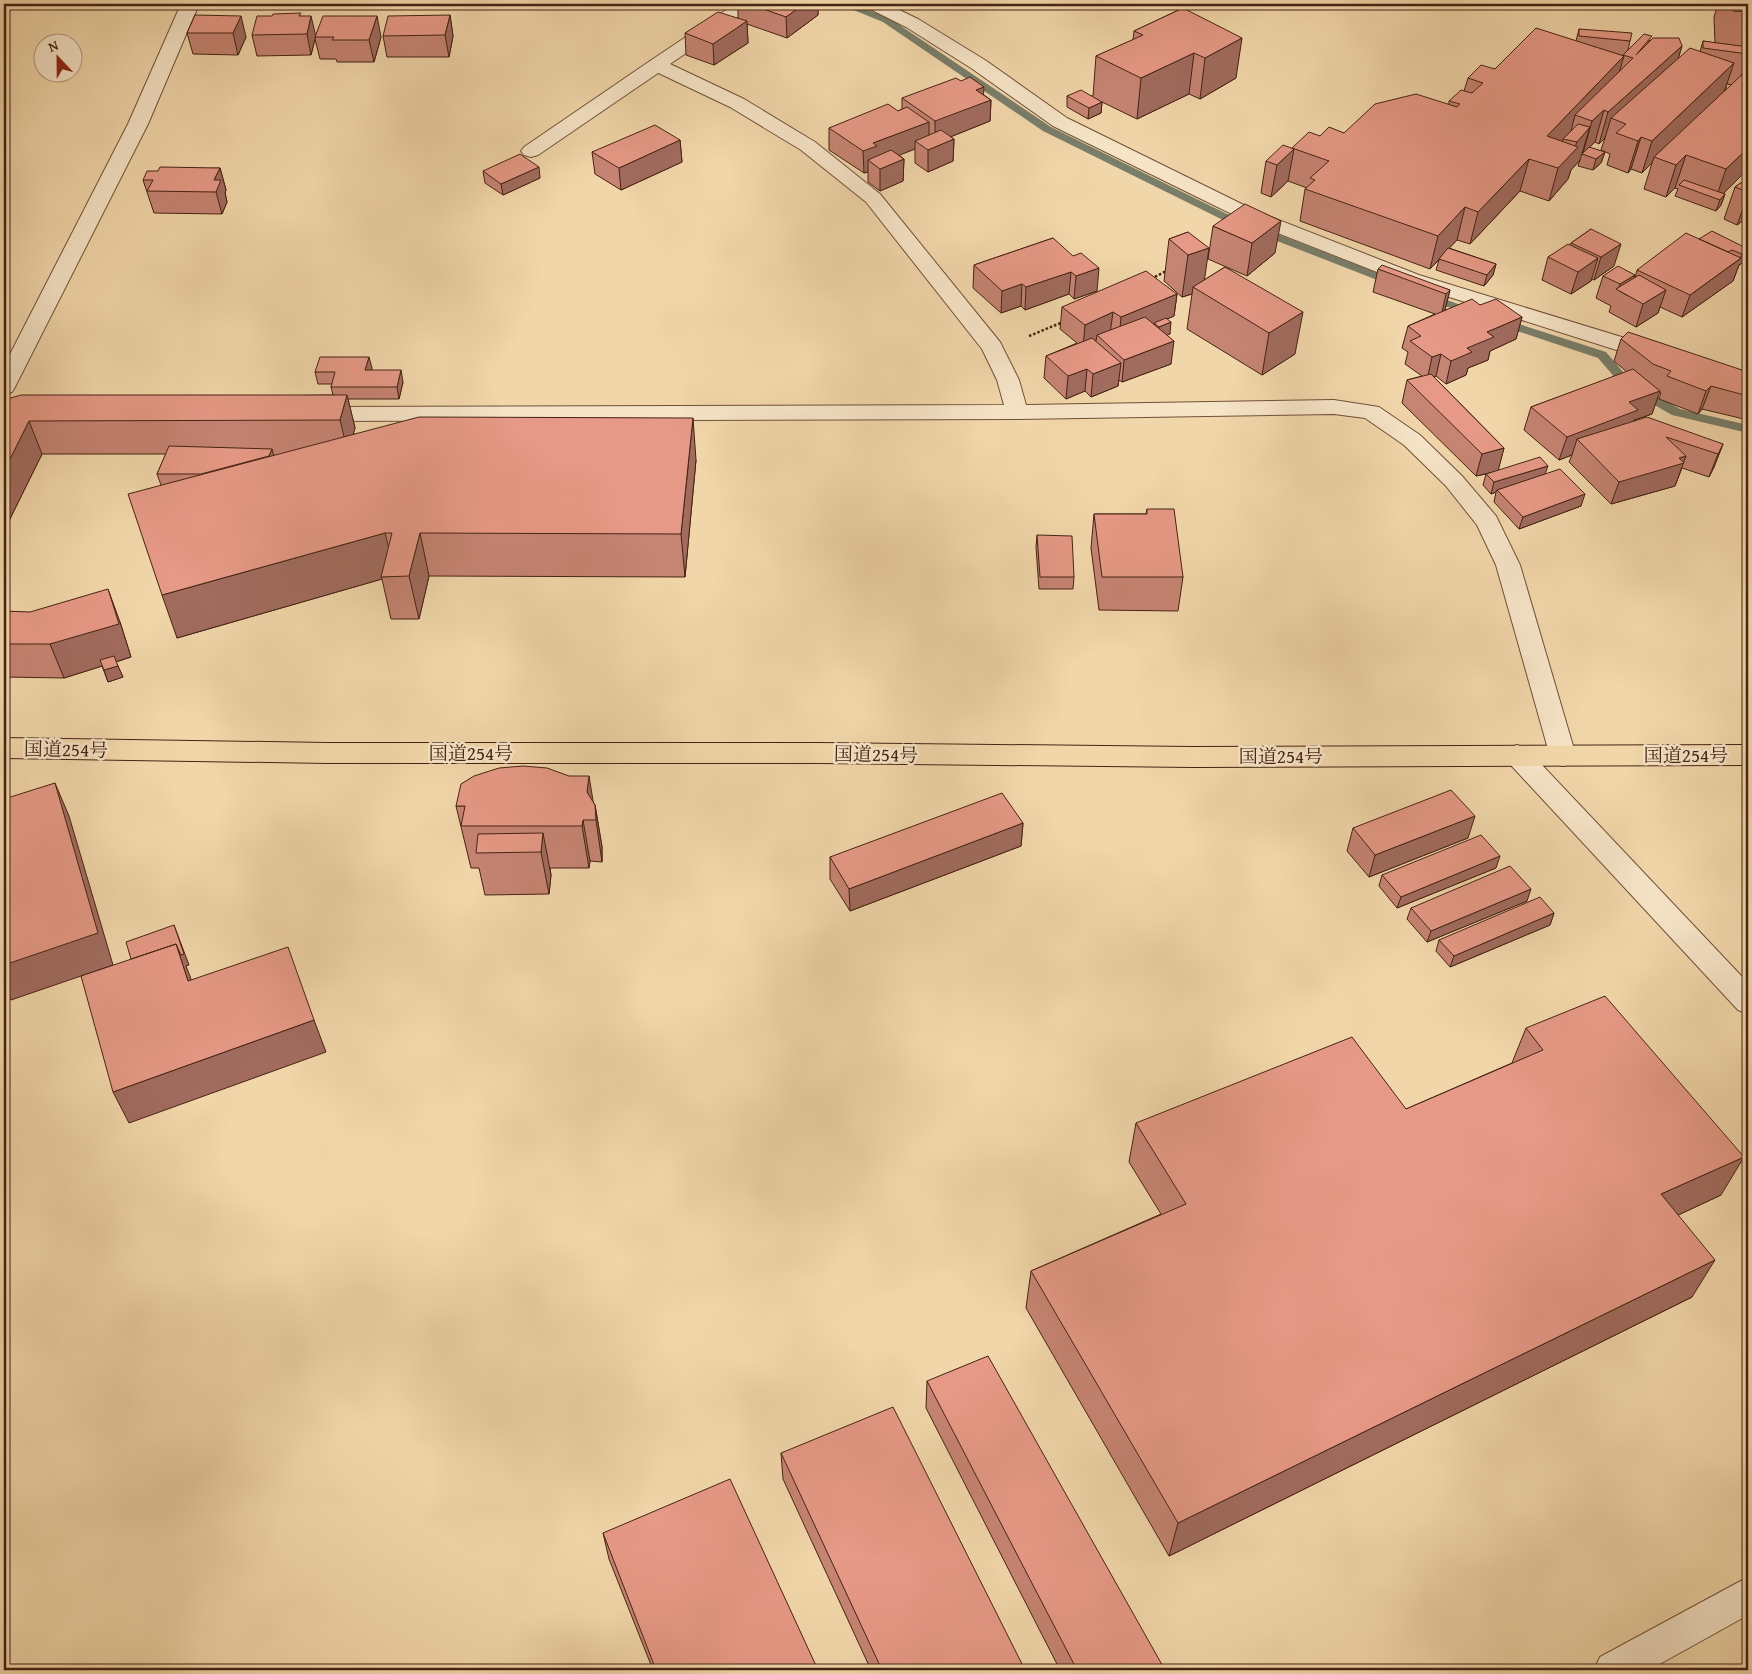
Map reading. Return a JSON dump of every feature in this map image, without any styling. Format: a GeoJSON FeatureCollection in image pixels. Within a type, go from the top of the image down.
{"type":"FeatureCollection","features":[{"type":"Feature","properties":{"kind":"highway","name":"国道254号"},"geometry":{"type":"LineString","coordinates":[[4,748],[328,753],[818,753],[1192,757],[1748,755]]}},
{"type":"Feature","properties":{"kind":"street"},"geometry":{"type":"LineString","coordinates":[[4,387],[138,124],[190,4]]}},
{"type":"Feature","properties":{"kind":"street"},"geometry":{"type":"LineString","coordinates":[[531,151],[746,4]]}},
{"type":"Feature","properties":{"kind":"street"},"geometry":{"type":"LineString","coordinates":[[874,4],[912,23],[978,64],[1060,122],[1249,215],[1412,278],[1674,360]]}},
{"type":"Feature","properties":{"kind":"street"},"geometry":{"type":"LineString","coordinates":[[657,65],[737,104],[808,146],[873,198],[992,347],[1008,380],[1017,412]]}},
{"type":"Feature","properties":{"kind":"street"},"geometry":{"type":"LineString","coordinates":[[292,414],[1017,412],[1334,407],[1371,412],[1412,440],[1454,482],[1488,522],[1508,565],[1563,756]]}},
{"type":"Feature","properties":{"kind":"street"},"geometry":{"type":"LineString","coordinates":[[1517,755],[1748,1002]]}},
{"type":"Feature","properties":{"kind":"street"},"geometry":{"type":"LineString","coordinates":[[1613,1670],[1748,1595]]}},
{"type":"Feature","properties":{"kind":"path"},"geometry":{"type":"LineString","coordinates":[[1149,280],[1174,267]]}},
{"type":"Feature","properties":{"kind":"path"},"geometry":{"type":"LineString","coordinates":[[992,347],[1037,334],[1063,322]]}},
{"type":"Feature","properties":{"kind":"building"},"geometry":{"type":"Polygon","coordinates":[[[749,4],[804,4],[786,17],[749,4]]]}},
{"type":"Feature","properties":{"kind":"building"},"geometry":{"type":"Polygon","coordinates":[[[1733,4],[1748,4],[1748,12],[1733,11],[1733,4]]]}},
{"type":"Feature","properties":{"kind":"building"},"geometry":{"type":"Polygon","coordinates":[[[1183,8],[1242,38],[1205,58],[1194,53],[1141,78],[1096,56],[1143,35],[1134,31],[1183,8]]]}},
{"type":"Feature","properties":{"kind":"building"},"geometry":{"type":"Polygon","coordinates":[[[718,12],[747,21],[713,44],[685,33],[718,12]]]}},
{"type":"Feature","properties":{"kind":"building"},"geometry":{"type":"Polygon","coordinates":[[[301,13],[299,16],[311,16],[307,34],[252,35],[257,16],[301,13]]]}},
{"type":"Feature","properties":{"kind":"building"},"geometry":{"type":"Polygon","coordinates":[[[195,15],[241,16],[233,33],[187,33],[195,15]]]}},
{"type":"Feature","properties":{"kind":"building"},"geometry":{"type":"Polygon","coordinates":[[[450,15],[445,35],[383,36],[388,16],[450,15]]]}},
{"type":"Feature","properties":{"kind":"building"},"geometry":{"type":"Polygon","coordinates":[[[323,16],[377,16],[369,40],[332,40],[334,37],[315,37],[323,16]]]}},
{"type":"Feature","properties":{"kind":"building"},"geometry":{"type":"Polygon","coordinates":[[[1536,28],[1624,56],[1547,136],[1578,147],[1558,168],[1529,159],[1478,212],[1465,207],[1438,236],[1305,189],[1315,180],[1310,178],[1329,161],[1292,148],[1309,132],[1320,136],[1329,127],[1344,133],[1375,104],[1416,94],[1457,107],[1460,104],[1449,101],[1461,90],[1472,93],[1483,83],[1468,78],[1481,65],[1495,69],[1536,28]]]}},
{"type":"Feature","properties":{"kind":"building"},"geometry":{"type":"Polygon","coordinates":[[[1579,29],[1632,33],[1630,41],[1579,36],[1579,29]]]}},
{"type":"Feature","properties":{"kind":"building"},"geometry":{"type":"Polygon","coordinates":[[[1644,34],[1652,36],[1636,55],[1653,38],[1679,38],[1682,46],[1608,112],[1604,110],[1592,121],[1575,115],[1633,58],[1623,55],[1644,34]]]}},
{"type":"Feature","properties":{"kind":"building"},"geometry":{"type":"Polygon","coordinates":[[[1703,41],[1748,47],[1748,54],[1703,48],[1703,41]]]}},
{"type":"Feature","properties":{"kind":"building"},"geometry":{"type":"Polygon","coordinates":[[[1690,48],[1734,63],[1652,141],[1641,137],[1638,141],[1616,133],[1626,124],[1611,118],[1690,48]]]}},
{"type":"Feature","properties":{"kind":"building"},"geometry":{"type":"Polygon","coordinates":[[[1748,69],[1748,148],[1726,169],[1686,155],[1676,165],[1654,157],[1748,69]]]}},
{"type":"Feature","properties":{"kind":"building"},"geometry":{"type":"Polygon","coordinates":[[[970,77],[984,87],[976,90],[991,100],[935,121],[902,98],[956,78],[961,81],[970,77]]]}},
{"type":"Feature","properties":{"kind":"building"},"geometry":{"type":"Polygon","coordinates":[[[1081,90],[1102,102],[1089,108],[1067,96],[1081,90]]]}},
{"type":"Feature","properties":{"kind":"building"},"geometry":{"type":"Polygon","coordinates":[[[888,104],[898,111],[907,107],[929,122],[873,143],[877,146],[863,151],[829,128],[888,104]]]}},
{"type":"Feature","properties":{"kind":"building"},"geometry":{"type":"Polygon","coordinates":[[[1578,124],[1590,127],[1577,142],[1563,139],[1578,124]]]}},
{"type":"Feature","properties":{"kind":"building"},"geometry":{"type":"Polygon","coordinates":[[[655,125],[680,140],[619,168],[592,152],[655,125]]]}},
{"type":"Feature","properties":{"kind":"building"},"geometry":{"type":"Polygon","coordinates":[[[941,130],[954,139],[928,150],[915,141],[941,130]]]}},
{"type":"Feature","properties":{"kind":"building"},"geometry":{"type":"Polygon","coordinates":[[[1283,145],[1294,149],[1277,165],[1266,161],[1283,145]]]}},
{"type":"Feature","properties":{"kind":"building"},"geometry":{"type":"Polygon","coordinates":[[[1589,147],[1605,152],[1596,159],[1582,154],[1589,147]]]}},
{"type":"Feature","properties":{"kind":"building"},"geometry":{"type":"Polygon","coordinates":[[[891,150],[904,159],[880,169],[868,160],[891,150]]]}},
{"type":"Feature","properties":{"kind":"building"},"geometry":{"type":"Polygon","coordinates":[[[520,154],[539,167],[501,184],[483,171],[520,154]]]}},
{"type":"Feature","properties":{"kind":"building"},"geometry":{"type":"Polygon","coordinates":[[[160,167],[220,168],[214,180],[221,180],[216,192],[147,191],[153,180],[143,180],[147,171],[158,171],[160,167]]]}},
{"type":"Feature","properties":{"kind":"building"},"geometry":{"type":"Polygon","coordinates":[[[1748,178],[1748,192],[1735,187],[1748,178]]]}},
{"type":"Feature","properties":{"kind":"building"},"geometry":{"type":"Polygon","coordinates":[[[1684,180],[1725,194],[1720,200],[1679,185],[1684,180]]]}},
{"type":"Feature","properties":{"kind":"building"},"geometry":{"type":"Polygon","coordinates":[[[1245,204],[1281,221],[1252,243],[1213,226],[1245,204]]]}},
{"type":"Feature","properties":{"kind":"building"},"geometry":{"type":"Polygon","coordinates":[[[1591,229],[1621,244],[1601,257],[1571,243],[1591,229]]]}},
{"type":"Feature","properties":{"kind":"building"},"geometry":{"type":"Polygon","coordinates":[[[1712,231],[1748,250],[1742,254],[1732,250],[1728,252],[1699,239],[1712,231]]]}},
{"type":"Feature","properties":{"kind":"building"},"geometry":{"type":"Polygon","coordinates":[[[1188,232],[1209,248],[1188,255],[1169,239],[1188,232]]]}},
{"type":"Feature","properties":{"kind":"building"},"geometry":{"type":"Polygon","coordinates":[[[1686,233],[1741,258],[1690,295],[1637,270],[1686,233]]]}},
{"type":"Feature","properties":{"kind":"building"},"geometry":{"type":"Polygon","coordinates":[[[1053,238],[1073,256],[1081,253],[1099,268],[1076,276],[1071,272],[1026,287],[1022,284],[1002,291],[974,265],[1053,238]]]}},
{"type":"Feature","properties":{"kind":"building"},"geometry":{"type":"Polygon","coordinates":[[[1568,244],[1598,258],[1578,272],[1548,257],[1568,244]]]}},
{"type":"Feature","properties":{"kind":"building"},"geometry":{"type":"Polygon","coordinates":[[[1448,248],[1496,264],[1487,275],[1439,259],[1448,248]]]}},
{"type":"Feature","properties":{"kind":"building"},"geometry":{"type":"Polygon","coordinates":[[[1382,265],[1450,290],[1446,294],[1378,269],[1382,265]]]}},
{"type":"Feature","properties":{"kind":"building"},"geometry":{"type":"Polygon","coordinates":[[[1618,266],[1635,275],[1620,284],[1603,276],[1618,266]]]}},
{"type":"Feature","properties":{"kind":"building"},"geometry":{"type":"Polygon","coordinates":[[[1225,267],[1303,312],[1269,333],[1193,287],[1225,267]]]}},
{"type":"Feature","properties":{"kind":"building"},"geometry":{"type":"Polygon","coordinates":[[[1146,271],[1177,294],[1121,317],[1113,312],[1085,325],[1062,307],[1146,271]]]}},
{"type":"Feature","properties":{"kind":"building"},"geometry":{"type":"Polygon","coordinates":[[[1639,275],[1666,290],[1643,304],[1616,289],[1639,275]]]}},
{"type":"Feature","properties":{"kind":"building"},"geometry":{"type":"Polygon","coordinates":[[[1472,299],[1480,305],[1496,299],[1522,317],[1487,332],[1494,337],[1467,348],[1472,352],[1451,361],[1441,354],[1432,357],[1410,341],[1421,336],[1408,326],[1472,299]]]}},
{"type":"Feature","properties":{"kind":"building"},"geometry":{"type":"Polygon","coordinates":[[[1145,317],[1174,341],[1124,360],[1097,335],[1145,317]]]}},
{"type":"Feature","properties":{"kind":"building"},"geometry":{"type":"Polygon","coordinates":[[[1166,318],[1171,322],[1159,327],[1154,323],[1166,318]]]}},
{"type":"Feature","properties":{"kind":"building"},"geometry":{"type":"Polygon","coordinates":[[[1628,332],[1748,372],[1748,396],[1711,386],[1706,391],[1667,376],[1671,371],[1653,364],[1621,339],[1628,332]]]}},
{"type":"Feature","properties":{"kind":"building"},"geometry":{"type":"Polygon","coordinates":[[[1092,338],[1121,363],[1093,374],[1087,369],[1068,376],[1046,356],[1092,338]]]}},
{"type":"Feature","properties":{"kind":"building"},"geometry":{"type":"Polygon","coordinates":[[[320,357],[369,357],[365,370],[401,370],[397,387],[331,387],[335,372],[315,372],[320,357]]]}},
{"type":"Feature","properties":{"kind":"building"},"geometry":{"type":"Polygon","coordinates":[[[1633,369],[1660,391],[1629,402],[1638,410],[1567,437],[1531,407],[1633,369]]]}},
{"type":"Feature","properties":{"kind":"building"},"geometry":{"type":"Polygon","coordinates":[[[1431,374],[1504,448],[1482,454],[1407,380],[1431,374]]]}},
{"type":"Feature","properties":{"kind":"building"},"geometry":{"type":"Polygon","coordinates":[[[21,395],[347,395],[340,420],[29,421],[4,471],[4,400],[21,395]]]}},
{"type":"Feature","properties":{"kind":"building"},"geometry":{"type":"Polygon","coordinates":[[[419,417],[693,418],[681,534],[420,533],[409,576],[381,577],[392,533],[385,533],[162,595],[128,494],[419,417]]]}},
{"type":"Feature","properties":{"kind":"building"},"geometry":{"type":"Polygon","coordinates":[[[1647,417],[1723,444],[1718,454],[1666,437],[1686,456],[1679,458],[1684,463],[1619,482],[1577,439],[1647,417]]]}},
{"type":"Feature","properties":{"kind":"building"},"geometry":{"type":"Polygon","coordinates":[[[169,446],[272,449],[269,456],[201,474],[157,474],[169,446]]]}},
{"type":"Feature","properties":{"kind":"building"},"geometry":{"type":"Polygon","coordinates":[[[1540,457],[1548,466],[1494,482],[1486,474],[1540,457]]]}},
{"type":"Feature","properties":{"kind":"building"},"geometry":{"type":"Polygon","coordinates":[[[1560,469],[1585,494],[1523,517],[1497,490],[1560,469]]]}},
{"type":"Feature","properties":{"kind":"building"},"geometry":{"type":"Polygon","coordinates":[[[1147,509],[1174,509],[1183,577],[1102,577],[1094,514],[1147,514],[1147,509]]]}},
{"type":"Feature","properties":{"kind":"building"},"geometry":{"type":"Polygon","coordinates":[[[1037,535],[1072,536],[1074,577],[1040,577],[1037,535]]]}},
{"type":"Feature","properties":{"kind":"building"},"geometry":{"type":"Polygon","coordinates":[[[108,589],[119,624],[50,644],[4,644],[4,611],[30,612],[108,589]]]}},
{"type":"Feature","properties":{"kind":"building"},"geometry":{"type":"Polygon","coordinates":[[[114,656],[118,666],[104,670],[100,660],[114,656]]]}},
{"type":"Feature","properties":{"kind":"building"},"geometry":{"type":"Polygon","coordinates":[[[523,766],[547,768],[569,776],[589,776],[587,792],[595,805],[596,820],[583,820],[582,826],[461,826],[465,806],[456,806],[461,784],[474,776],[499,768],[523,766]]]}},
{"type":"Feature","properties":{"kind":"building"},"geometry":{"type":"Polygon","coordinates":[[[55,783],[98,933],[4,965],[4,799],[55,783]]]}},
{"type":"Feature","properties":{"kind":"building"},"geometry":{"type":"Polygon","coordinates":[[[1451,790],[1475,816],[1375,855],[1353,828],[1451,790]]]}},
{"type":"Feature","properties":{"kind":"building"},"geometry":{"type":"Polygon","coordinates":[[[1002,793],[1023,823],[849,889],[830,857],[1002,793]]]}},
{"type":"Feature","properties":{"kind":"building"},"geometry":{"type":"Polygon","coordinates":[[[543,833],[541,852],[476,853],[478,834],[543,833]]]}},
{"type":"Feature","properties":{"kind":"building"},"geometry":{"type":"Polygon","coordinates":[[[1481,835],[1500,856],[1401,897],[1382,875],[1481,835]]]}},
{"type":"Feature","properties":{"kind":"building"},"geometry":{"type":"Polygon","coordinates":[[[1510,866],[1531,889],[1431,931],[1411,908],[1510,866]]]}},
{"type":"Feature","properties":{"kind":"building"},"geometry":{"type":"Polygon","coordinates":[[[1540,897],[1554,913],[1454,956],[1439,940],[1540,897]]]}},
{"type":"Feature","properties":{"kind":"building"},"geometry":{"type":"Polygon","coordinates":[[[174,925],[184,954],[181,955],[176,944],[131,959],[126,942],[174,925]]]}},
{"type":"Feature","properties":{"kind":"building"},"geometry":{"type":"Polygon","coordinates":[[[176,944],[188,981],[288,947],[314,1020],[113,1092],[81,976],[176,944]]]}},
{"type":"Feature","properties":{"kind":"building"},"geometry":{"type":"Polygon","coordinates":[[[1605,996],[1744,1157],[1661,1194],[1715,1260],[1178,1523],[1031,1271],[1186,1204],[1136,1123],[1352,1037],[1406,1109],[1543,1050],[1526,1028],[1605,996]]]}},
{"type":"Feature","properties":{"kind":"building"},"geometry":{"type":"Polygon","coordinates":[[[988,1356],[1165,1670],[1077,1670],[927,1381],[988,1356]]]}},
{"type":"Feature","properties":{"kind":"building"},"geometry":{"type":"Polygon","coordinates":[[[893,1407],[1025,1670],[882,1670],[781,1453],[893,1407]]]}},
{"type":"Feature","properties":{"kind":"building"},"geometry":{"type":"Polygon","coordinates":[[[730,1479],[818,1670],[656,1670],[603,1533],[730,1479]]]}},
{"type":"Feature","properties":{"kind":"waterway"},"geometry":{"type":"LineString","coordinates":[[844,4],[886,20],[1047,129],[1225,217],[1394,283]]}},
{"type":"Feature","properties":{"kind":"waterway"},"geometry":{"type":"LineString","coordinates":[[1427,296],[1474,313]]}},
{"type":"Feature","properties":{"kind":"waterway"},"geometry":{"type":"LineString","coordinates":[[1500,322],[1602,355],[1627,384],[1676,412],[1748,429]]}}]}
